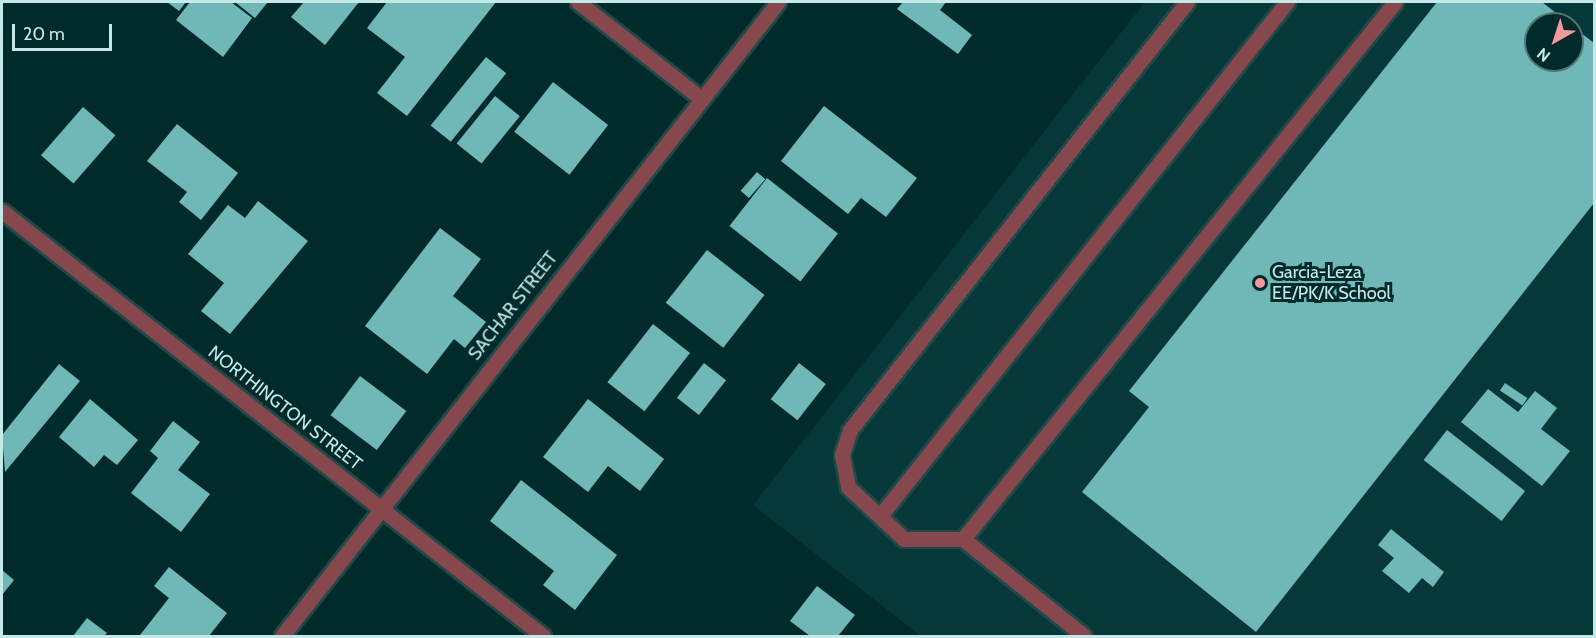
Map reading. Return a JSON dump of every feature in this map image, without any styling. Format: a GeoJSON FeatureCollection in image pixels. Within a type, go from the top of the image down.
{"type":"FeatureCollection","features":[{"type":"Feature","properties":{"kind":"street"},"geometry":{"type":"LineString","coordinates":[[578,2],[699,97]]}},
{"type":"Feature","properties":{"kind":"street","name":"SACHAR STREET"},"geometry":{"type":"LineString","coordinates":[[282,636],[699,97],[778,2]]}},
{"type":"Feature","properties":{"kind":"street"},"geometry":{"type":"LineString","coordinates":[[1084,636],[963,539],[904,539],[848,487],[842,455],[850,429],[1187,2]]}},
{"type":"Feature","properties":{"kind":"street"},"geometry":{"type":"LineString","coordinates":[[880,516],[1287,2]]}},
{"type":"Feature","properties":{"kind":"street"},"geometry":{"type":"LineString","coordinates":[[963,539],[1395,2]]}},
{"type":"Feature","properties":{"kind":"street","name":"NORTHINGTON STREET"},"geometry":{"type":"LineString","coordinates":[[2,211],[543,636]]}},
{"type":"Feature","properties":{"kind":"shaded area","name":"Garcia-Leza EE/PK/K School"},"geometry":{"type":"Polygon","coordinates":[[[1145,2],[1594,2],[1594,636],[921,636],[753,505],[1145,2]]]}},
{"type":"Feature","properties":{"kind":"building"},"geometry":{"type":"Polygon","coordinates":[[[167,2],[186,2],[179,11],[167,2]]]}},
{"type":"Feature","properties":{"kind":"building"},"geometry":{"type":"Polygon","coordinates":[[[190,2],[231,2],[252,18],[223,57],[176,20],[190,2]]]}},
{"type":"Feature","properties":{"kind":"building"},"geometry":{"type":"Polygon","coordinates":[[[235,2],[268,2],[255,18],[235,2]]]}},
{"type":"Feature","properties":{"kind":"building"},"geometry":{"type":"Polygon","coordinates":[[[304,2],[359,2],[325,45],[291,17],[304,2]]]}},
{"type":"Feature","properties":{"kind":"building"},"geometry":{"type":"Polygon","coordinates":[[[387,2],[496,2],[407,116],[377,93],[405,57],[367,28],[387,2]]]}},
{"type":"Feature","properties":{"kind":"building"},"geometry":{"type":"Polygon","coordinates":[[[903,2],[946,2],[940,10],[972,35],[958,54],[897,9],[903,2]]]}},
{"type":"Feature","properties":{"kind":"building"},"geometry":{"type":"Polygon","coordinates":[[[1437,2],[1542,2],[1555,12],[1524,12],[1524,72],[1584,72],[1584,35],[1594,43],[1594,203],[1256,632],[1082,492],[1149,407],[1129,391],[1437,2]]]}},
{"type":"Feature","properties":{"kind":"building"},"geometry":{"type":"Polygon","coordinates":[[[486,57],[506,73],[451,142],[431,125],[486,57]]]}},
{"type":"Feature","properties":{"kind":"building"},"geometry":{"type":"Polygon","coordinates":[[[553,82],[608,125],[569,175],[514,132],[553,82]]]}},
{"type":"Feature","properties":{"kind":"building"},"geometry":{"type":"Polygon","coordinates":[[[495,96],[520,116],[481,164],[457,143],[495,96]]]}},
{"type":"Feature","properties":{"kind":"building"},"geometry":{"type":"Polygon","coordinates":[[[824,106],[917,178],[886,217],[861,198],[848,214],[781,161],[824,106]]]}},
{"type":"Feature","properties":{"kind":"building"},"geometry":{"type":"Polygon","coordinates":[[[83,107],[115,135],[73,184],[41,155],[83,107]]]}},
{"type":"Feature","properties":{"kind":"building"},"geometry":{"type":"Polygon","coordinates":[[[177,124],[238,173],[201,220],[179,202],[187,192],[147,161],[177,124]]]}},
{"type":"Feature","properties":{"kind":"building"},"geometry":{"type":"Polygon","coordinates":[[[757,172],[765,179],[749,198],[741,191],[757,172]]]}},
{"type":"Feature","properties":{"kind":"building"},"geometry":{"type":"Polygon","coordinates":[[[767,178],[838,233],[800,281],[729,226],[767,178]]]}},
{"type":"Feature","properties":{"kind":"building"},"geometry":{"type":"Polygon","coordinates":[[[258,201],[308,241],[230,334],[201,311],[224,283],[188,254],[228,205],[245,218],[258,201]]]}},
{"type":"Feature","properties":{"kind":"building"},"geometry":{"type":"Polygon","coordinates":[[[440,228],[481,259],[453,296],[486,322],[465,348],[454,339],[427,374],[365,326],[440,228]]]}},
{"type":"Feature","properties":{"kind":"building"},"geometry":{"type":"Polygon","coordinates":[[[707,250],[765,295],[723,348],[666,303],[707,250]]]}},
{"type":"Feature","properties":{"kind":"building"},"geometry":{"type":"Polygon","coordinates":[[[653,324],[690,353],[644,411],[607,382],[653,324]]]}},
{"type":"Feature","properties":{"kind":"building"},"geometry":{"type":"Polygon","coordinates":[[[704,363],[726,380],[699,415],[677,398],[704,363]]]}},
{"type":"Feature","properties":{"kind":"building"},"geometry":{"type":"Polygon","coordinates":[[[799,363],[826,384],[797,420],[771,399],[799,363]]]}},
{"type":"Feature","properties":{"kind":"building"},"geometry":{"type":"Polygon","coordinates":[[[59,364],[80,381],[5,472],[2,435],[59,364]]]}},
{"type":"Feature","properties":{"kind":"building"},"geometry":{"type":"Polygon","coordinates":[[[360,376],[406,411],[377,450],[331,415],[360,376]]]}},
{"type":"Feature","properties":{"kind":"building"},"geometry":{"type":"Polygon","coordinates":[[[1505,383],[1527,398],[1522,406],[1500,390],[1505,383]]]}},
{"type":"Feature","properties":{"kind":"building"},"geometry":{"type":"Polygon","coordinates":[[[1488,389],[1518,412],[1535,391],[1557,408],[1541,429],[1570,451],[1542,486],[1461,422],[1488,389]]]}},
{"type":"Feature","properties":{"kind":"building"},"geometry":{"type":"Polygon","coordinates":[[[90,399],[138,440],[117,465],[104,455],[94,467],[59,437],[90,399]]]}},
{"type":"Feature","properties":{"kind":"building"},"geometry":{"type":"Polygon","coordinates":[[[588,399],[664,459],[640,491],[608,466],[588,492],[543,457],[588,399]]]}},
{"type":"Feature","properties":{"kind":"building"},"geometry":{"type":"Polygon","coordinates":[[[173,421],[200,442],[178,470],[210,494],[181,532],[131,493],[158,458],[150,451],[173,421]]]}},
{"type":"Feature","properties":{"kind":"building"},"geometry":{"type":"Polygon","coordinates":[[[1447,430],[1525,491],[1502,521],[1424,460],[1447,430]]]}},
{"type":"Feature","properties":{"kind":"building"},"geometry":{"type":"Polygon","coordinates":[[[521,480],[617,555],[575,610],[543,585],[554,571],[490,521],[521,480]]]}},
{"type":"Feature","properties":{"kind":"building"},"geometry":{"type":"Polygon","coordinates":[[[1391,529],[1444,572],[1433,587],[1422,578],[1409,593],[1382,571],[1394,558],[1378,545],[1391,529]]]}},
{"type":"Feature","properties":{"kind":"building"},"geometry":{"type":"Polygon","coordinates":[[[169,567],[227,613],[209,636],[140,635],[169,598],[154,586],[169,567]]]}},
{"type":"Feature","properties":{"kind":"building"},"geometry":{"type":"Polygon","coordinates":[[[2,570],[14,580],[2,595],[2,570]]]}},
{"type":"Feature","properties":{"kind":"building"},"geometry":{"type":"Polygon","coordinates":[[[817,586],[855,615],[838,636],[810,636],[790,621],[817,586]]]}},
{"type":"Feature","properties":{"kind":"building"},"geometry":{"type":"Polygon","coordinates":[[[87,618],[107,633],[104,636],[73,636],[87,618]]]}},
{"type":"Feature","properties":{"kind":"place","name":"Garcia-Leza EE/PK/K School"},"geometry":{"type":"Point","coordinates":[1260,283]}}]}
